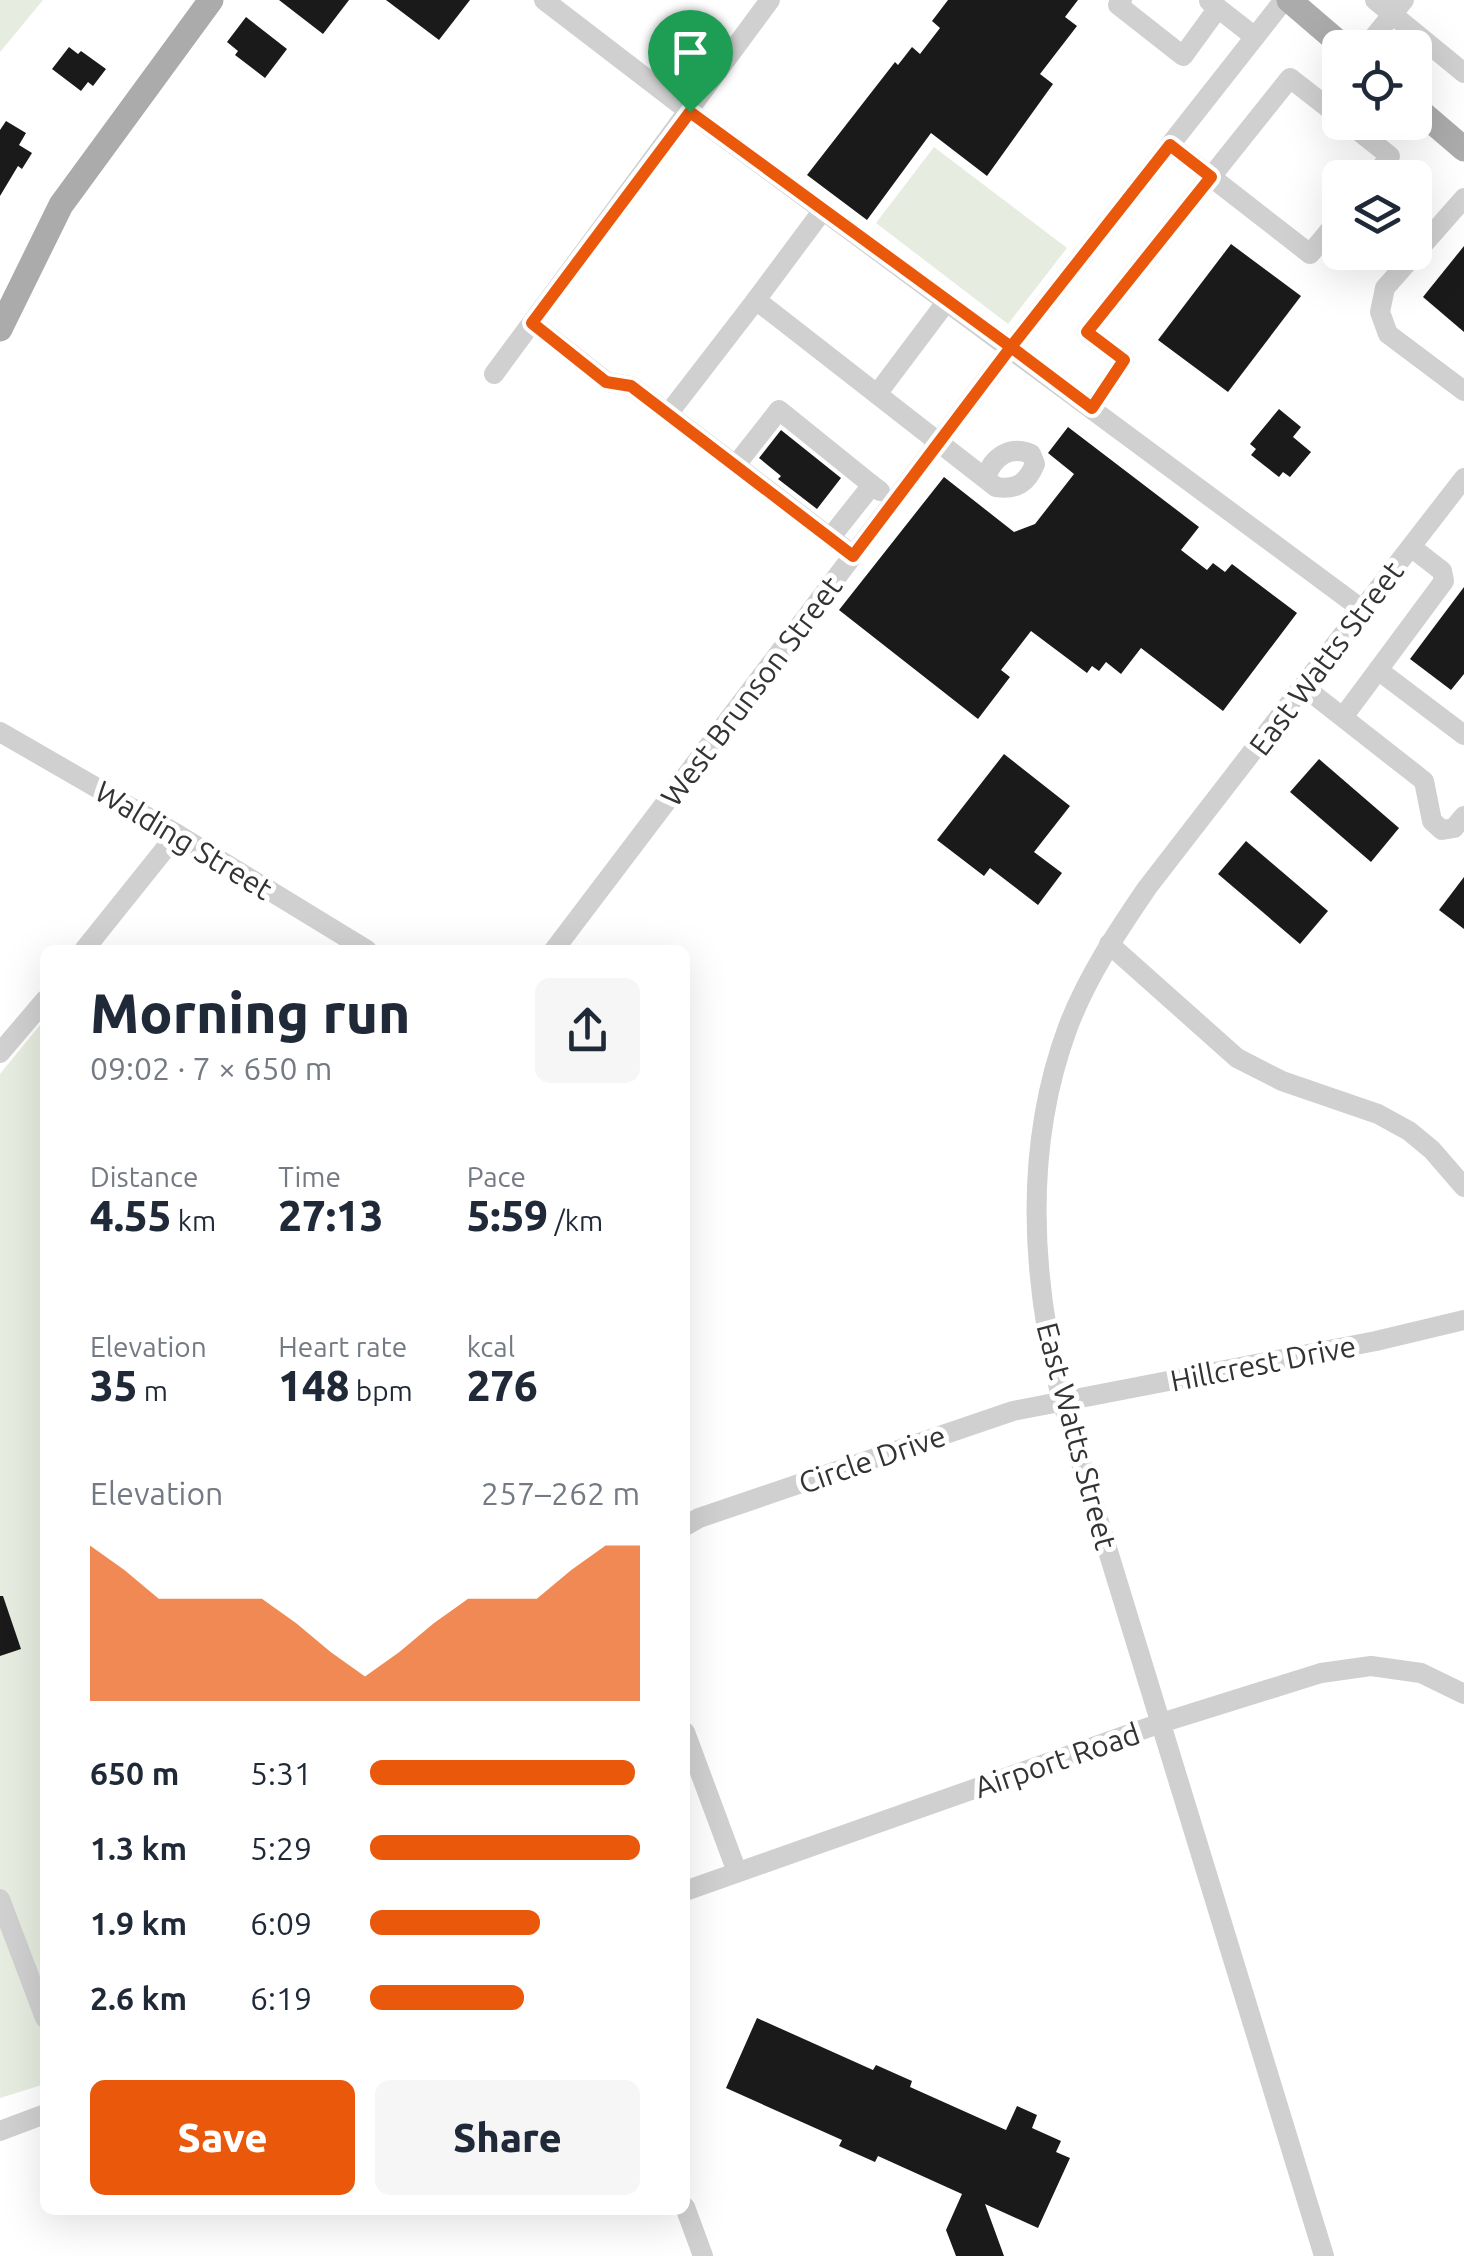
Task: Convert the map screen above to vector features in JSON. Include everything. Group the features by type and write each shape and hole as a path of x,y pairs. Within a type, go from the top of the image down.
{"main road":[{"path":"0,329 61,205 212,0"},
{"path":"1287,0 1323,30"},
{"path":"1432,121 1464,148"}],"street":[{"path":"544,0 1363,610"},
{"path":"494,374 770,0"},
{"name":"West Brunson Street","path":"558,945 1011,347 1287,0"},
{"path":"1375,0 1398,7 1464,73"},
{"path":"1120,3 1182,56 1213,4 1255,37"},
{"path":"1379,30 1398,7"},
{"path":"1092,408 1124,360 1087,332 1290,78 1322,103"},
{"path":"1370,140 1390,156 1387,160"},
{"path":"1170,145 1310,254 1322,240"},
{"path":"1464,198 1384,288 1380,312 1388,334 1464,392"},
{"path":"668,414 824,210"},
{"path":"756,300 986,478"},
{"path":"877,394 947,301"},
{"path":"532,323 606,382 631,386 853,556"},
{"path":"735,466 778,410 894,501"},
{"name":"East Watts Street","path":"1324,2256 1048,1347 1037,1272 1035,1222 1040,1156 1053,1073 1069,1025 1110,944 1147,888 1464,478"},
{"path":"830,538 872,485"},
{"path":"1342,717 1444,581 1442,571 1411,547"},
{"path":"1378,670 1464,735"},
{"path":"1304,687 1424,781 1432,821 1442,830 1454,828 1464,816"},
{"name":"Walding Street","path":"0,732 358,945"},
{"path":"88,945 177,834"},
{"path":"1110,944 1237,1058 1282,1082 1378,1114 1408,1130 1432,1150 1464,1188"},
{"path":"0,1053 40,1006"},
{"name":"Hillcrest Drive","path":"1062,1401 1464,1320"},
{"name":"Circle Drive","path":"690,1523 1012,1411 1062,1401"},
{"name":"Airport Road","path":"690,1889 1161,1723 1322,1673 1372,1666 1421,1674 1464,1694"},
{"path":"690,1745 737,1872"},
{"path":"0,1899 40,2005"},
{"path":"0,2131 40,2116"},
{"path":"688,2215 702,2256"}],"shaded area":[{"path":"0,0 43,0 0,52"},
{"path":"934,147 1067,248 1008,324 876,223"},
{"path":"40,1025 40,2086 0,2098 0,1074"}],"building":[{"path":"279,0 349,0 323,34"},
{"path":"386,0 470,0 439,40"},
{"path":"948,0 1078,0 1065,17 1077,26 1040,74 1053,84 987,176 931,133 867,220 807,175 895,62 898,65 912,47 920,54 940,28 932,21"},
{"path":"246,17 287,49 265,78 235,55 238,51 227,42"},
{"path":"69,47 106,69 93,86 88,82 81,91 52,69"},
{"path":"6,121 26,133 19,145 32,153 22,169 18,166 0,196 0,130"},
{"path":"1231,244 1301,296 1228,392 1158,340"},
{"path":"1464,246 1464,332 1423,297"},
{"path":"1279,409 1301,427 1293,437 1311,452 1290,477 1283,472 1279,477 1251,455 1256,449 1250,444"},
{"path":"1068,427 1199,527 1181,550 1207,570 1213,563 1225,572 1232,564 1297,613 1223,711 1141,648 1121,674 1106,662 1099,671 1092,666 1087,673 1031,631 1001,670 1010,677 978,719 839,610 944,477 1014,532 1035,524 1074,474 1048,453"},
{"path":"781,430 841,478 817,509 778,479 781,476 759,458"},
{"path":"1464,587 1464,674 1451,690 1410,659"},
{"path":"1004,754 1070,806 1034,852 1062,873 1038,905 990,868 984,876 937,840"},
{"path":"1319,759 1399,828 1371,862 1290,792"},
{"path":"1246,841 1328,911 1300,944 1218,874"},
{"path":"1464,877 1464,929 1439,910"},
{"path":"0,1596 21,1649 0,1656"},
{"path":"757,2018 873,2070 876,2065 912,2081 910,2087 1006,2130 1017,2106 1037,2115 1032,2128 1061,2141 1056,2152 1070,2158 1038,2228 985,2204 1004,2256 956,2256 946,2230 962,2194 878,2156 875,2162 839,2146 842,2140 726,2088"}],"route":[{"path":"690,112 532,323 606,382 631,386 853,556 1011,347 1092,408 1124,360 1087,332 1211,177 1170,145 1011,347 690,112"}]}
